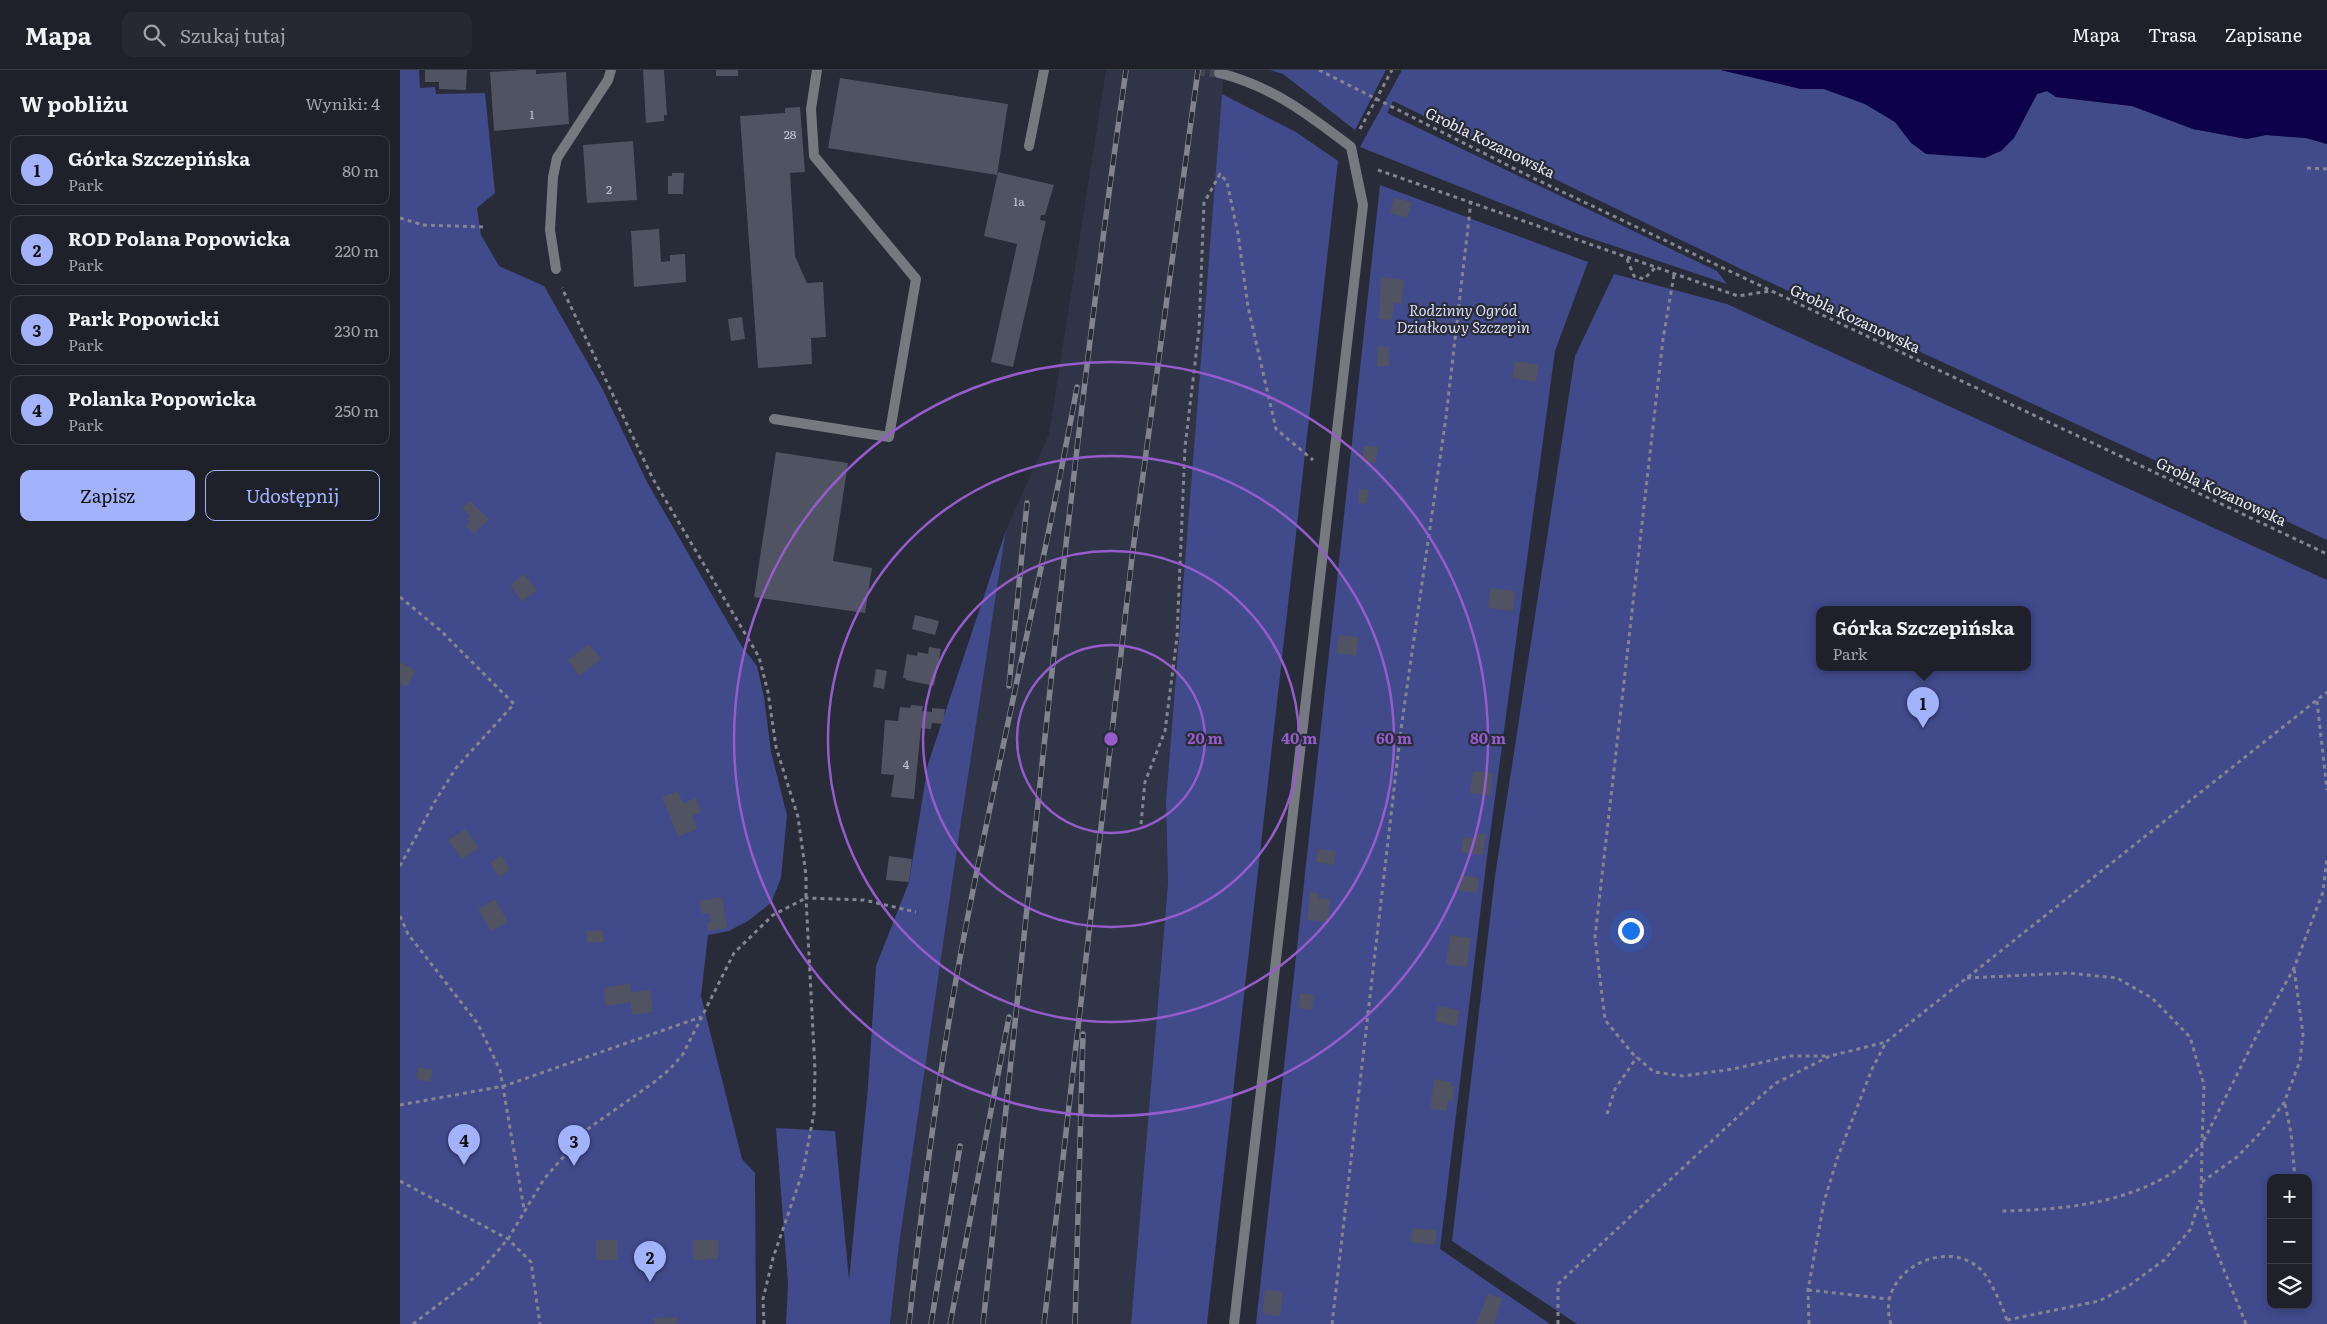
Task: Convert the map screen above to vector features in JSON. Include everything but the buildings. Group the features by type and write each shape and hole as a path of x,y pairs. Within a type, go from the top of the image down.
{"street":[{"path":"556,269 550,230 553,177 557,158 579,126 611,70"},
{"path":"774,419 889,437 916,279 814,156 811,110 817,70"},
{"path":"1029,146 1044,70"},
{"path":"1219,73 1244,79 1296,105 1351,147 1362,205 1234,1324"}],"path":[{"name":"Grobla Kozanowska","path":"1319,70 1531,177 2327,554"},
{"path":"1351,147 1392,70"},
{"path":"1354,162 1471,201 1627,259 1738,296 1770,291"},
{"path":"2307,168 2327,169"},
{"path":"1140,824 1146,782 1165,731 1168,712 1177,637 1185,447 1199,330 1204,203 1220,174 1227,182 1238,234 1248,307 1276,429 1308,458 1332,469"},
{"path":"1332,1324 1401,729 1446,417 1471,201"},
{"path":"400,218 423,225 484,227"},
{"path":"1627,259 1634,276 1644,279 1655,268"},
{"path":"556,269 572,314 606,378 653,479 758,657 768,692 776,748 798,817 806,875 814,1053 814,1113 803,1171 773,1258 763,1299 764,1324"},
{"path":"1674,275 1661,358 1595,937 1605,1020 1637,1057 1654,1072 1683,1076 1733,1069 1790,1056 1830,1056"},
{"path":"400,597 441,631 514,704 456,768 401,860 400,866"},
{"path":"1558,1324 1558,1284 1776,1084 1830,1056 1886,1042 2327,692"},
{"path":"2317,701 2327,790"},
{"path":"2000,1211 2056,1210 2132,1193 2178,1168 2202,1144 2258,1033 2294,968 2323,892 2327,857"},
{"path":"413,1324 476,1276 508,1239 524,1210 557,1163 589,1128 653,1084 670,1069 683,1054 734,954 773,915 806,898 864,900 916,912"},
{"path":"400,916 408,934 478,1024 500,1070 524,1210"},
{"path":"2202,1182 2237,1157 2261,1132 2284,1103 2300,1062 2303,1034 2294,968"},
{"path":"1890,1324 1887,1313 1889,1300 1898,1278 1914,1265 1951,1256 1980,1268 2007,1322 2099,1301 2130,1285 2164,1260 2190,1230 2201,1200 2204,1084 2190,1037 2152,998 2117,978 2068,973 1967,978"},
{"path":"400,1105 504,1086 701,1016"},
{"path":"1809,1324 1808,1290 1824,1202 1836,1159 1872,1069 1886,1042"},
{"path":"1607,1114 1615,1089 1637,1057"},
{"path":"2284,1103 2291,1133 2295,1174"},
{"path":"400,1181 508,1239 531,1262 540,1324"},
{"path":"2201,1200 2211,1238 2246,1324"},
{"path":"1808,1290 1889,1300"}],"shaded area":[{"path":"1106,70 1224,70 1166,801 1168,883 1131,1324 890,1324 899,1245 1006,530 1049,434"},
{"path":"1721,70 2327,70 2327,144 2306,138 2266,135 2247,139 2193,129 2132,106 2056,97 2047,91 2037,94 2014,138 2001,151 1985,158 1926,154 1911,143 1895,122 1865,104 1824,89 1801,89"}],"green space":[{"path":"400,70 419,70 420,88 435,87 436,94 485,93 495,193 477,208 481,235 499,266 544,286 602,388 647,482 741,645 757,666 764,697 771,752 787,815 781,878 771,903 748,921 729,931 708,935 701,996 742,1159 755,1173 756,1324 400,1324"},
{"path":"1270,70 1386,70 1355,130 1283,74"},
{"path":"1402,70 1721,70 1801,89 1824,89 1865,104 1895,122 1911,142 2014,138 2037,94 2047,91 2056,97 2132,106 2193,129 2247,139 2266,135 2306,138 2327,144 2327,540 1741,269 1393,101 1387,113 1717,271 1727,284 1581,235 1360,147"},
{"path":"1222,94 1296,132 1338,161 1207,1324 1131,1324 1168,883 1166,801"},
{"name":"Rodzinny Ogród Działkowy Szczepin","path":"1380,185 1588,262 1555,351 1486,865 1440,1249 1550,1324 1256,1324"},
{"path":"1614,274 1727,304 2327,580 2327,1324 1577,1324 1452,1241 1495,876 1575,356"},
{"path":"1006,530 899,1245 890,1324 786,1324 788,1283 776,1128 835,1131 849,1280 868,1087 876,966 909,882 928,764"}],"tunnel":[{"path":"1195,70 1219,73"}],"railway":[{"path":"983,1324 1049,697 1085,383 1126,70"},
{"path":"1044,1324 1133,549 1198,70"},
{"path":"909,1324 933,1127 956,980 1051,523 1077,387"},
{"path":"1009,686 1027,503"},
{"path":"950,1324 1009,1017"},
{"path":"1075,1324 1083,1034"},
{"path":"931,1324 960,1146"}],"place":[{"name":"Górka Szczepińska","path":"1923,728"},
{"name":"Polanka Popowicka","path":"464,1165"},
{"name":"Park Popowicki","path":"574,1166"},
{"name":"ROD Polana Popowicka","path":"650,1282"}]}
